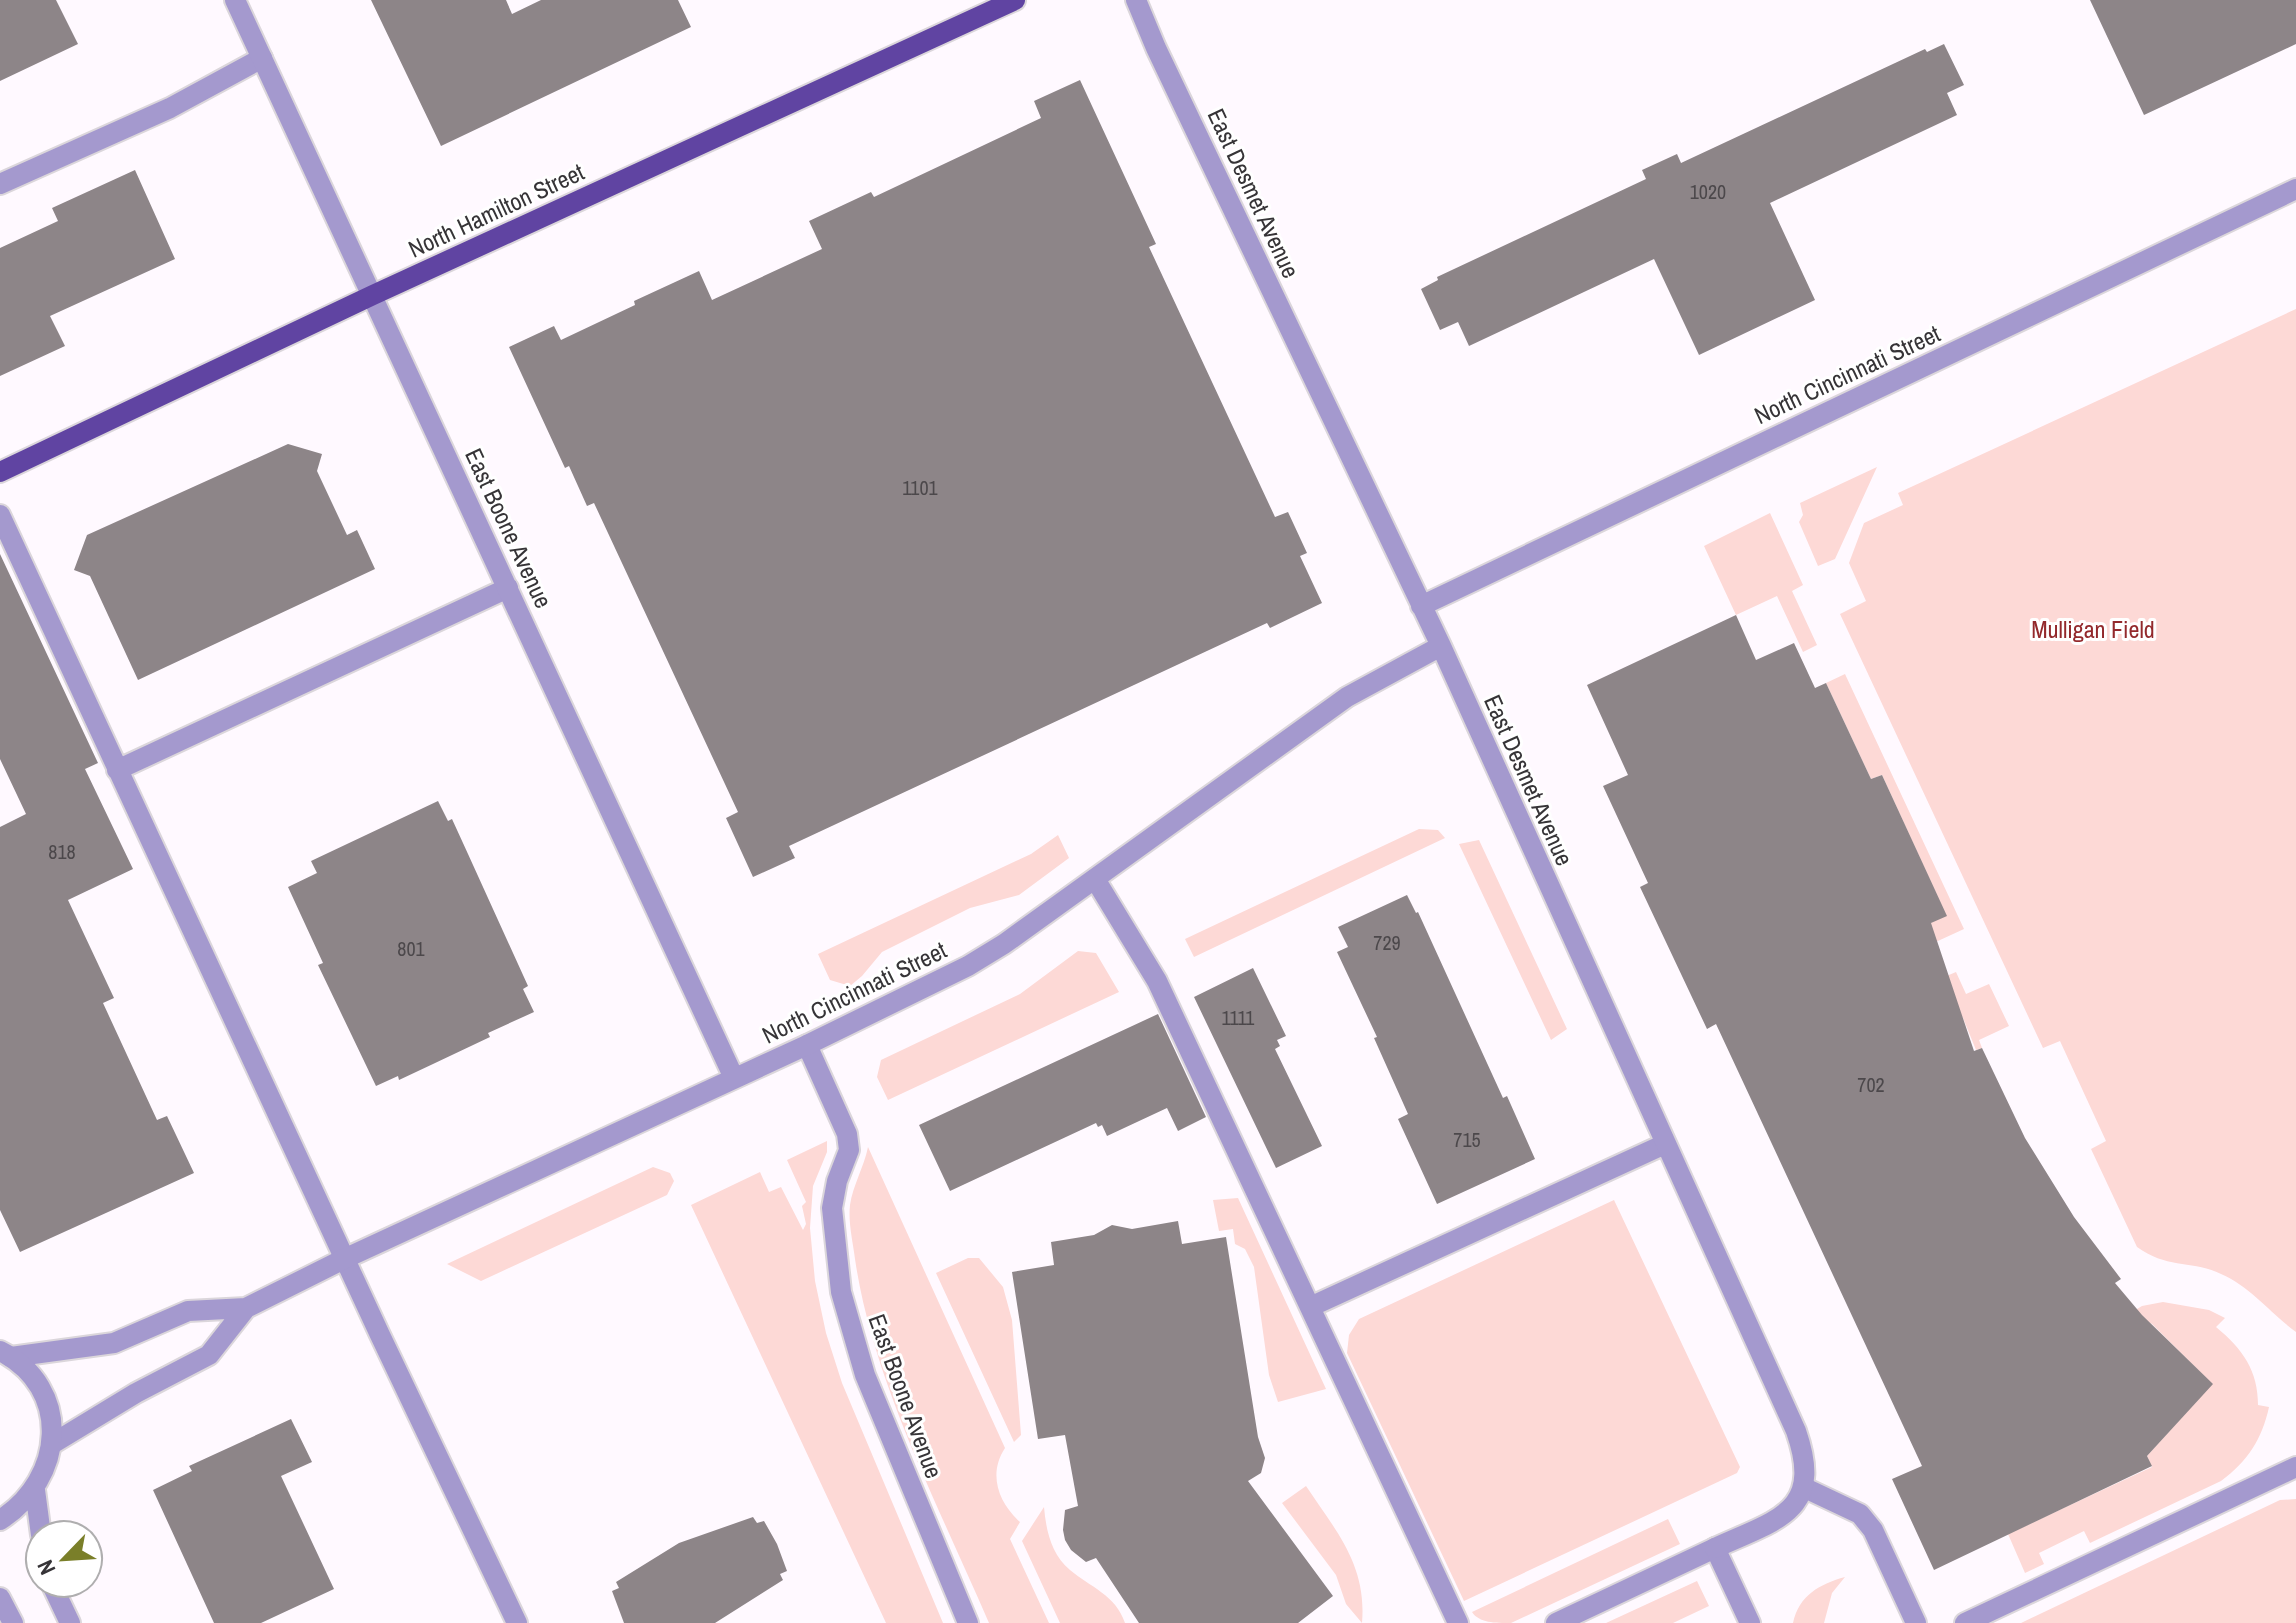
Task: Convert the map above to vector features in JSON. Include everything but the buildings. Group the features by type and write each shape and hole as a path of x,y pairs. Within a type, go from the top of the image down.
{"main road":[{"name":"North Hamilton Street","path":"0,472 373,295 1015,0"}],"street":[{"name":"East Boone Avenue","path":"235,0 734,1078"},
{"name":"East Desmet Avenue","path":"1136,0 1156,48 1441,646 1796,1431 1805,1458 1805,1488"},
{"path":"0,184 170,108 262,58"},
{"name":"North Cincinnati Street","path":"1421,606 2296,189"},
{"path":"0,515 517,1623"},
{"path":"117,770 508,588"},
{"name":"North Cincinnati Street","path":"6,1354 114,1343 188,1311 246,1308 346,1258 807,1045 968,966 1004,944 1347,697 1441,646"},
{"path":"1095,879 1157,981 1458,1623"},
{"name":"East Boone Avenue","path":"807,1045 847,1134 849,1150 837,1181 832,1208 841,1292 865,1375 968,1623"},
{"path":"1310,1307 1665,1144"},
{"name":"North Cincinnati Street","path":"52,1444 136,1393 209,1355 246,1308"},
{"path":"0,1520 18,1509 35,1490 47,1468 52,1444 50,1419 43,1395 29,1374 6,1354"},
{"path":"1965,1623 2296,1467"},
{"path":"1556,1623 1778,1518 1793,1507 1805,1488 1860,1514 1873,1530 1916,1623"},
{"path":"35,1490 39,1519"},
{"path":"1715,1548 1750,1623"},
{"path":"0,1598 13,1623"},
{"path":"59,1599 70,1623"}],"green space":[{"name":"Mulligan Field","path":"2296,309 2296,1332 2232,1279 2200,1267 2159,1259 2137,1247 2091,1149 2106,1141 2060,1041 2043,1048 1840,614 1866,601 1849,563 1864,523 1903,505 1898,493"},
{"path":"1877,467 1835,559 1818,566 1799,522 1803,515 1800,503"},
{"path":"1770,513 1803,585 1792,591 1817,645 1803,652 1777,596 1736,615 1704,546"},
{"path":"1845,674 1964,929 1903,957 1895,941 1946,915 1882,775 1871,779 1826,683"},
{"path":"1419,829 1438,830 1445,838 1194,957 1185,939"},
{"path":"1058,835 1069,858 1019,895 970,908 882,952 850,986 830,980 818,954 1031,854"},
{"path":"1479,840 1567,1029 1551,1040 1459,844"},
{"path":"1078,951 1096,953 1119,992 888,1100 877,1077 881,1060 1020,994"},
{"path":"1956,972 1966,994 1989,984 2009,1026 1979,1040 1982,1048 1976,1050 1963,1018 1937,980"},
{"path":"827,1141 827,1152 813,1186 810,1228 815,1281 826,1333 842,1383 943,1623 886,1623 691,1205 760,1172 769,1192 781,1187 803,1230 806,1224 802,1206 806,1202 787,1160"},
{"path":"868,1147 1005,1448 996,1478 1001,1497 1020,1522 1010,1539 1049,1623 989,1623 892,1398 864,1305 850,1226 851,1198"},
{"path":"653,1167 670,1173 674,1181 667,1195 481,1281 447,1264"},
{"path":"1238,1198 1326,1389 1278,1402 1269,1375 1254,1267 1245,1249 1235,1244 1233,1229 1219,1231 1213,1200"},
{"path":"1614,1200 1740,1467 1737,1473 1464,1601 1347,1353 1349,1335 1359,1319"},
{"path":"968,1258 979,1258 1003,1287 1012,1320 1021,1435 1014,1442 936,1273"},
{"path":"2163,1302 2209,1310 2225,1318 2216,1327 2241,1352 2252,1371 2258,1405 2269,1407 2258,1439 2239,1466 2221,1481 2090,1543 2084,1531 2039,1553 2044,1564 2025,1573 2008,1534 2152,1467 2147,1456 2212,1384 2152,1324 2132,1312 2142,1306"},
{"path":"1306,1486 1338,1534 1354,1566 1360,1583 1362,1623 1346,1604 1336,1575 1282,1503"},
{"path":"2296,1499 2296,1623 2021,1623 2280,1500"},
{"path":"1044,1507 1048,1533 1058,1557 1070,1570 1109,1598 1125,1623 1060,1623 1022,1541"},
{"path":"1668,1519 1680,1544 1511,1623 1483,1620 1472,1612"},
{"path":"1845,1577 1832,1593 1824,1623 1793,1623 1805,1598 1827,1583"},
{"path":"1697,1581 1709,1606 1673,1623 1606,1623"}]}
